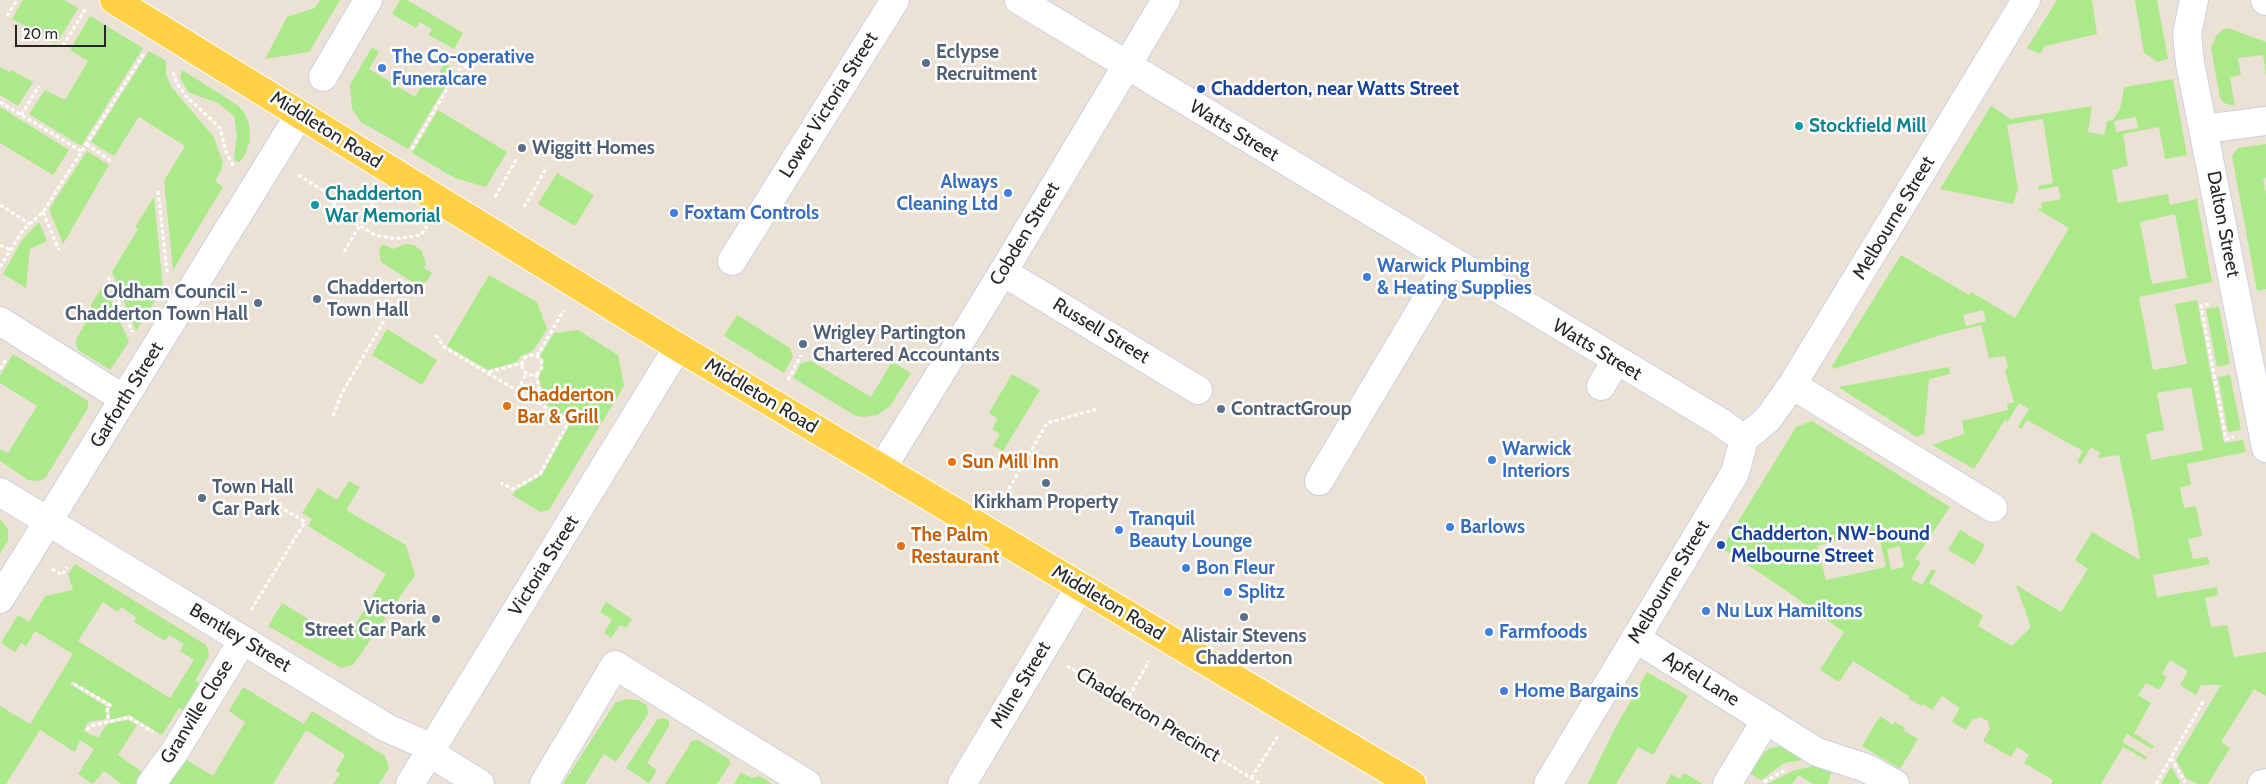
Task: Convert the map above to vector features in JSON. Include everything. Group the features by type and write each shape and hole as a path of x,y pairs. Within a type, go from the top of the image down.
{"main road":[{"name":"Middleton Road","path":"114,0 678,347 1412,784"}],"street":[{"path":"323,77 368,0"},
{"name":"Lower Victoria Street","path":"732,261 895,0"},
{"name":"Watts Street","path":"1019,0 1450,262 1720,422 1744,439"},
{"name":"Cobden Street","path":"882,468 1003,272 1166,0"},
{"name":"Melbourne Street","path":"1548,784 1736,473 1744,439 1768,419 1792,385 2026,0"},
{"name":"Dalton Street","path":"2194,0 2187,34 2190,64 2266,448"},
{"name":"Garforth Street","path":"0,598 300,114"},
{"path":"2204,129 2266,121"},
{"path":"1319,481 1450,262"},
{"name":"Russell Street","path":"1003,272 1198,390"},
{"path":"0,321 124,399"},
{"name":"Victoria Street","path":"410,784 678,347"},
{"path":"1600,386 1616,361"},
{"path":"1792,385 1993,508"},
{"name":"Bentley Street","path":"0,492 48,521 245,629 387,728 419,742 480,784"},
{"name":"Milne Street","path":"962,784 1080,587"},
{"name":"Granville Close","path":"152,784 177,747 245,629"},
{"name":"Apfel Lane","path":"1635,638 1817,752 1866,768 1895,784"},
{"path":"544,784 616,665 807,784"},
{"path":"1726,784 1766,720"},
{"path":"2262,784 2266,783"}],"path":[{"path":"7,16 17,0"},
{"path":"63,46 86,6"},
{"path":"0,267 23,230 43,212 160,28"},
{"path":"408,156 458,70 513,46"},
{"path":"173,69 176,82 185,95 220,128 232,166 240,172"},
{"path":"21,115 39,86"},
{"path":"0,102 81,151"},
{"path":"86,144 111,161"},
{"path":"495,197 517,158"},
{"path":"524,207 547,167"},
{"path":"297,173 299,177 332,196 336,212 375,235 396,239 422,233"},
{"path":"158,191 168,279"},
{"path":"344,252 378,193"},
{"path":"0,205 30,224"},
{"path":"43,212 59,250"},
{"path":"0,244 10,250"},
{"path":"108,277 136,341"},
{"path":"2215,303 2201,306 2226,438 2240,436"},
{"path":"537,356 565,308"},
{"path":"333,416 341,394 385,319"},
{"path":"436,335 444,347 542,405 568,423 567,428 540,474 513,489 501,483"},
{"path":"788,383 790,375 801,355"},
{"path":"488,372 522,363 528,356 537,356"},
{"path":"527,373 536,374 540,371 542,364 537,356"},
{"path":"522,363 527,373"},
{"path":"517,390 527,373"},
{"path":"536,374 542,405"},
{"path":"999,506 1047,423 1097,409"},
{"path":"245,629 305,522 270,501"},
{"path":"50,568 62,575 69,564"},
{"path":"1126,702 1150,660"},
{"name":"Chadderton Precinct","path":"1060,662 1261,784"},
{"path":"74,684 110,705 107,710 109,721"},
{"path":"2156,784 2204,700"},
{"path":"87,730 90,726 129,717 177,747"},
{"path":"1251,778 1278,735"},
{"path":"2171,758 2184,782"},
{"path":"1762,784 1779,772 1793,766"}],"green space":[{"path":"23,0 64,0 78,8 57,43 12,19"},
{"path":"320,0 340,0 309,52 265,59 287,17 315,8"},
{"path":"400,0 407,0 463,33 454,49 429,35 432,29 420,22 416,28 392,14"},
{"path":"2057,0 2092,0 2097,34 2045,46 2040,54 2027,48"},
{"path":"2135,0 2157,0 2168,59 2158,62 2144,53"},
{"path":"90,16 143,48 81,146 29,114 45,90 65,100 88,61 70,50"},
{"path":"2228,28 2266,42 2266,76 2263,55 2238,58 2241,75 2230,77 2235,106 2224,103 2220,98 2211,48 2216,36 2223,29"},
{"path":"372,47 379,52 369,69 415,97 425,80 433,84 445,63 455,70 408,149 361,122 352,109 350,85"},
{"path":"149,51 166,61 166,74 172,88 213,136 223,162 221,171 215,181 223,187 173,270 164,181 185,146 139,117 114,156 91,142"},
{"path":"0,67 9,72 11,70 33,82 18,106 0,95"},
{"path":"182,70 239,106 245,114 249,124 250,141 244,157 239,162 235,161 234,158 237,136 234,116 218,103 188,92 180,77"},
{"path":"2173,79 2187,155 2165,159 2159,127 2123,134 2128,166 2112,170 2118,203 2168,194 2170,205 2197,199 2212,282 2139,297 2153,370 2187,364 2175,304 2197,300 2224,443 2243,440 2246,452 2187,464 2191,485 2180,487 2184,508 2196,506 2202,536 2188,539 2193,559 2208,557 2210,564 2153,575 2157,597 2217,587 2218,595 2205,598 2211,627 2227,625 2234,657 2266,652 2266,696 2254,689 2221,742 2230,748 2208,784 2198,784 2186,778 2176,760 2221,685 2201,685 2196,695 2180,685 2188,671 2170,660 2162,674 2167,677 2159,690 2146,683 2138,695 2151,703 2134,733 2154,746 2152,749 2127,734 2122,742 2147,757 2146,760 2123,747 2101,784 2051,784 2053,780 2024,763 2029,755 2017,747 2011,757 1983,741 1990,729 1988,721 1980,717 1972,720 1966,730 1952,722 1960,708 1942,696 1932,710 1908,698 1909,696 1853,661 1839,682 1820,670 1844,632 1722,548 1796,427 1812,421 1950,507 1915,559 1921,562 1911,579 1922,585 1932,569 1936,571 1929,583 1983,615 1978,626 2012,646 2031,627 2016,585 2061,612 2088,569 2075,560 2092,532 2140,560 2119,455 2098,458 2100,453 2091,447 2080,465 2077,462 2083,451 2027,420 2022,429 2018,427 2029,409 2019,403 2008,421 2005,420 1974,469 1932,445 1964,434 1962,421 2008,410 2007,404 2014,402 2005,370 2008,367 2005,356 1989,358 1981,325 1944,334 1833,369 1832,366 1901,255 1969,295 1971,292 2015,318 2069,228 2037,209 2042,208 2041,203 2061,199 2058,186 2039,190 2038,186 2053,183 2043,119 2007,125 2018,189 2013,204 1940,189 1991,106 2011,119 2092,106 2088,132 2104,135 2107,121 2113,120 2120,109 2124,87","holes":["2136,117 2138,128 2116,132 2114,121","2175,214 2187,278 2152,284 2140,222","1983,310 1986,321 1966,326 1963,315","2191,387 2203,450 2151,460 2146,434 2164,430 2157,393","1878,532 1886,567 1826,580 1817,546","1900,546 1904,567 1891,570 1887,549"]},
{"path":"0,107 69,150 53,175 0,143"},
{"path":"438,110 507,152 486,187 455,178 412,153"},
{"path":"2266,144 2266,178 2263,179 2266,194 2266,289 2257,291 2232,156 2238,148"},
{"path":"87,151 109,165 63,244 49,209"},
{"path":"557,173 594,195 575,226 538,204"},
{"path":"154,197 163,288 136,331 112,272 138,229 135,227"},
{"path":"39,222 47,241 30,249 26,288 3,274 22,240"},
{"path":"383,244 393,249 405,244 414,245 422,251 426,264 424,268 432,273 427,281 417,285 381,262 379,250"},
{"path":"489,275 537,302 547,329 533,351 521,356 517,362 488,370 447,346"},
{"path":"104,284 129,342 110,370 78,350 76,344 77,337 85,324 81,321"},
{"path":"2219,307 2230,364 2217,367 2206,309"},
{"path":"737,315 790,348 793,357 784,373 724,336"},
{"path":"387,329 437,360 422,385 372,355"},
{"path":"578,330 618,355 624,386 549,510 541,512 512,495 515,491 542,475 570,424 568,418 546,404 539,378 544,360 540,356 554,333"},
{"path":"13,354 88,401 88,408 46,477 40,481 28,480 0,461 0,449 8,453 37,406 0,383 0,376"},
{"path":"811,361 871,397 892,362 911,373 890,406 877,415 863,417 856,416 793,378 801,363"},
{"path":"1949,367 1950,374 1929,379 1924,434 1917,437 1838,387"},
{"path":"1012,374 1040,390 1003,451 993,446 1000,434 992,429 998,419 989,413"},
{"path":"2230,375 2241,430 2228,432 2218,377"},
{"path":"349,481 360,487 346,510 406,545 415,575 353,665 341,668 268,626 282,603 345,641 386,574 308,526 312,519 302,513 318,488 337,500"},
{"path":"0,519 8,529 8,540 0,554"},
{"path":"1960,530 1985,545 1974,565 1948,550"},
{"path":"75,564 206,645 209,653 195,681 202,685 186,711 179,708 162,735 129,715 110,720 109,710 112,705 72,681 70,684 107,707 106,719 88,722 84,731 98,738 107,724 128,720 137,725 118,755 145,774 137,784 122,784 104,771 93,784 78,774 94,749 80,740 75,752 40,730 6,784 0,784 0,706 30,724 73,654 35,631 26,646 21,643 15,652 1,643 18,615 29,622 45,596 73,590 68,574","holes":["103,602 118,612 121,607 136,617 134,622 165,641 169,635 184,644 180,651 194,660 170,698 78,641"]},
{"path":"606,602 632,619 626,628 620,625 611,638 604,633 612,620 600,612"},
{"path":"1647,672 1688,696 1653,755 1638,747 1616,784 1588,784 1613,732"},
{"path":"243,687 304,724 312,711 385,756 389,768 379,784 333,784 340,774 336,771 345,755 306,730 273,784 165,784 183,758 213,776 245,722 229,711"},
{"path":"626,699 639,700 647,706 648,714 616,762 604,754 585,784 563,784 615,703"},
{"path":"1880,716 1893,725 1895,722 1905,728 1904,731 1918,739 1900,769 1862,746"},
{"path":"663,718 669,721 669,726 647,763 657,770 649,783 626,768 657,720"},
{"path":"698,740 729,759 730,764 717,784 665,784 692,741"},
{"path":"1781,746 1809,759 1784,763 1761,780 1749,773 1762,755 1770,748"},
{"path":"1819,765 1832,769 1828,784 1813,784 1798,775 1792,784 1767,784 1795,770"},
{"path":"2171,767 2180,782 2179,784 2161,784"},
{"path":"741,772 752,778 760,776 772,784 734,784"},
{"path":"1684,773 1703,784 1666,784 1671,774 1680,779"}],"place":[{"name":"Eclypse Recruitment","path":"926,63"},
{"name":"The Co-operative Funeralcare","path":"382,68"},
{"name":"Chadderton, near Watts Street","path":"1201,89"},
{"name":"Stockfield Mill","path":"1799,126"},
{"name":"Wiggitt Homes","path":"522,148"},
{"name":"Always Cleaning Ltd","path":"1008,193"},
{"name":"Chadderton War Memorial","path":"315,205"},
{"name":"Foxtam Controls","path":"674,213"},
{"name":"Warwick Plumbing & Heating Supplies","path":"1367,277"},
{"name":"Chadderton Town Hall","path":"317,299"},
{"name":"Oldham Council - Chadderton Town Hall","path":"258,303"},
{"name":"Wrigley Partington Chartered Accountants","path":"803,344"},
{"name":"Chadderton Bar & Grill","path":"507,406"},
{"name":"ContractGroup","path":"1221,409"},
{"name":"Warwick Interiors","path":"1492,460"},
{"name":"Sun Mill Inn","path":"952,462"},
{"name":"Kirkham Property","path":"1046,483"},
{"name":"Town Hall Car Park","path":"202,498"},
{"name":"Barlows","path":"1450,527"},
{"name":"Tranquil Beauty Lounge","path":"1119,530"},
{"name":"Chadderton, NW-bound Melbourne Street","path":"1721,545"},
{"name":"The Palm Restaurant","path":"901,546"},
{"name":"Bon Fleur","path":"1186,568"},
{"name":"Splitz","path":"1228,592"},
{"name":"Nu Lux Hamiltons","path":"1706,611"},
{"name":"Alistair Stevens Chadderton","path":"1244,617"},
{"name":"Victoria Street Car Park","path":"436,619"},
{"name":"Farmfoods","path":"1489,632"},
{"name":"Home Bargains","path":"1504,691"}]}
